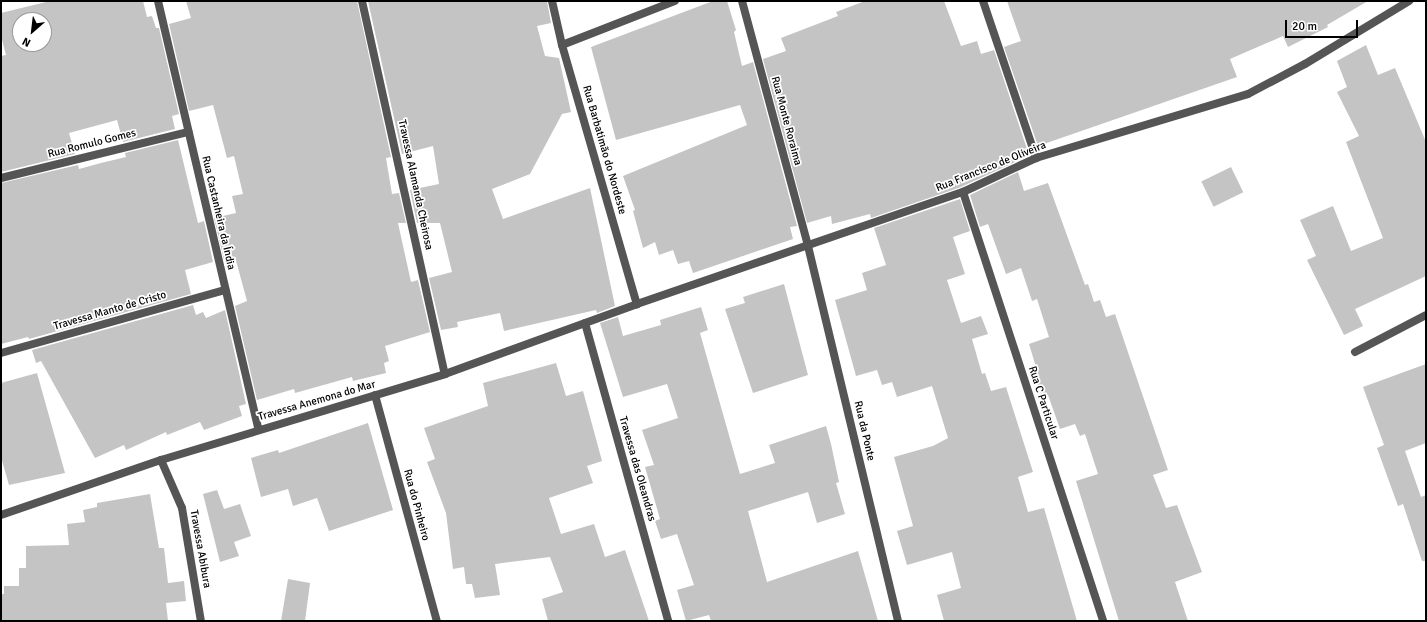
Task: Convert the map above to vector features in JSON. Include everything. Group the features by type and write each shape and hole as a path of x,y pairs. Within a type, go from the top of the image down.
{"street":[{"name":"Rua Castanheira da Índia","path":"158,1 258,429"},
{"name":"Travessa Alamanda Cheirosa","path":"362,1 445,374"},
{"name":"Rua Barbatimão do Nordeste","path":"552,1 562,46 637,304"},
{"path":"562,46 675,1"},
{"name":"Rua Monte Roraima","path":"742,1 808,246"},
{"path":"983,1 1036,158"},
{"name":"Rua Francisco de Oliveira","path":"637,304 963,192 1036,158 1248,94 1305,64 1409,1"},
{"name":"Rua Romulo Gomes","path":"1,178 188,132"},
{"name":"Rua C Particular","path":"963,192 1103,621"},
{"name":"Rua da Ponte","path":"808,246 898,621"},
{"name":"Travessa Manto de Cristo","path":"1,353 225,290"},
{"name":"Travessa Anemona do Mar","path":"1,515 161,460 258,429 445,374 637,304"},
{"path":"1355,352 1426,315"},
{"name":"Travessa das Oleandras","path":"585,323 668,621"},
{"name":"Rua do Pinheiro","path":"375,395 437,621"},
{"name":"Travessa Abibura","path":"161,460 182,508 201,621"}],"building":[{"path":"50,1 143,1 147,17 152,16 156,28 159,28 179,114 172,116 175,129 123,142 117,120 69,133 75,154 1,172 1,56 6,55 1,36 1,13"},
{"path":"186,1 357,1 391,157 386,158 392,194 399,193 406,223 398,223 411,282 418,280 430,332 385,346 389,361 384,363 386,373 353,381 352,377 295,393 294,389 257,400 235,306 247,301 235,257 224,260 214,218 236,213 232,196 243,194 234,156 227,158 213,105 189,111 169,24 191,18"},
{"path":"368,1 547,1 551,23 537,26 545,56 559,58 571,112 562,114 530,174 492,189 503,219 590,188 615,306 597,313 596,310 504,331 500,313 457,322 458,327 441,330 429,278 452,272 440,223 417,223 410,190 439,184 433,146 402,154"},
{"path":"713,1 727,1 736,30 734,32 742,66 753,62 797,226 790,227 793,239 693,273 689,261 678,264 673,250 659,255 655,242 643,248 633,211 635,210 623,176 747,125 740,105 616,140 591,47"},
{"path":"865,1 944,1 961,46 977,41 981,54 994,50 1027,149 1013,154 1015,162 961,187 871,218 870,214 832,224 831,216 807,223 763,59 786,51 781,38 838,16 836,12"},
{"path":"1007,1 1368,1 1327,25 1328,27 1288,47 1283,36 1230,59 1237,77 1038,146 1004,47 1021,41"},
{"path":"1366,45 1378,75 1395,68 1426,142 1426,276 1355,309 1363,326 1344,335 1307,260 1316,256 1300,220 1333,206 1351,251 1383,238 1346,142 1359,136 1337,92 1347,87 1337,61"},
{"path":"178,140 198,223 204,221 213,262 185,270 191,294 29,339 28,337 1,344 1,183 78,165 79,169 126,157 125,153"},
{"path":"1231,167 1243,192 1214,207 1201,181"},
{"path":"1018,172 1024,191 1048,183 1085,285 1088,284 1094,302 1100,300 1106,317 1115,314 1168,470 1153,475 1166,508 1177,505 1202,572 1175,582 1188,621 1119,621 1076,481 1098,474 1085,434 1080,436 1075,424 1060,429 1048,395 1042,397 1035,378 1039,377 1029,344 1049,337 1037,299 1032,301 1021,268 1006,274 988,224 980,227 970,195"},
{"path":"960,199 970,231 953,237 965,274 947,280 961,323 981,316 988,334 972,339 982,374 985,373 991,391 1006,387 1033,472 1018,477 1028,512 1044,508 1077,621 944,621 937,595 961,588 952,552 907,565 897,531 913,526 894,457 933,446 948,438 932,386 897,397 892,382 882,385 877,370 856,376 835,300 867,290 862,273 886,265 874,228"},
{"path":"784,284 808,375 753,393 725,309 745,303 743,297"},
{"path":"193,305 196,315 203,312 206,318 225,310 246,404 239,406 242,416 204,430 200,422 167,435 166,432 126,450 124,445 95,458 41,361 36,363 32,350"},
{"path":"701,307 708,330 700,333 740,474 775,463 769,445 826,426 831,444 839,482 836,483 845,514 817,523 808,492 748,511 767,582 858,551 878,621 711,621 709,615 686,621 677,590 694,585 677,534 661,539 655,521 660,519 645,467 654,465 642,430 678,418 667,384 623,397 600,323 618,317 623,336 661,325 660,320"},
{"path":"556,363 566,396 583,391 602,461 587,466 593,483 549,498 561,534 594,524 605,557 625,550 649,621 548,621 542,599 563,592 550,557 495,564 500,595 475,598 472,584 466,584 464,567 453,569 446,513 427,462 435,459 424,428 488,406 483,383"},
{"path":"1426,364 1426,443 1405,451 1421,497 1426,495 1426,561 1422,561 1403,504 1398,506 1377,448 1384,445 1363,387"},
{"path":"37,373 65,473 9,485 1,457 1,383"},
{"path":"368,423 393,510 329,531 317,498 293,506 288,489 261,497 251,458 278,450 279,453"},
{"path":"217,490 224,509 240,504 251,536 234,542 239,556 220,562 203,494"},
{"path":"150,494 159,548 164,548 168,583 184,581 186,601 166,603 168,621 1,621 1,594 4,594 4,586 19,586 19,568 26,568 26,546 69,545 67,524 85,522 83,510 97,507 97,503"},
{"path":"288,579 310,583 305,621 281,621"}]}
